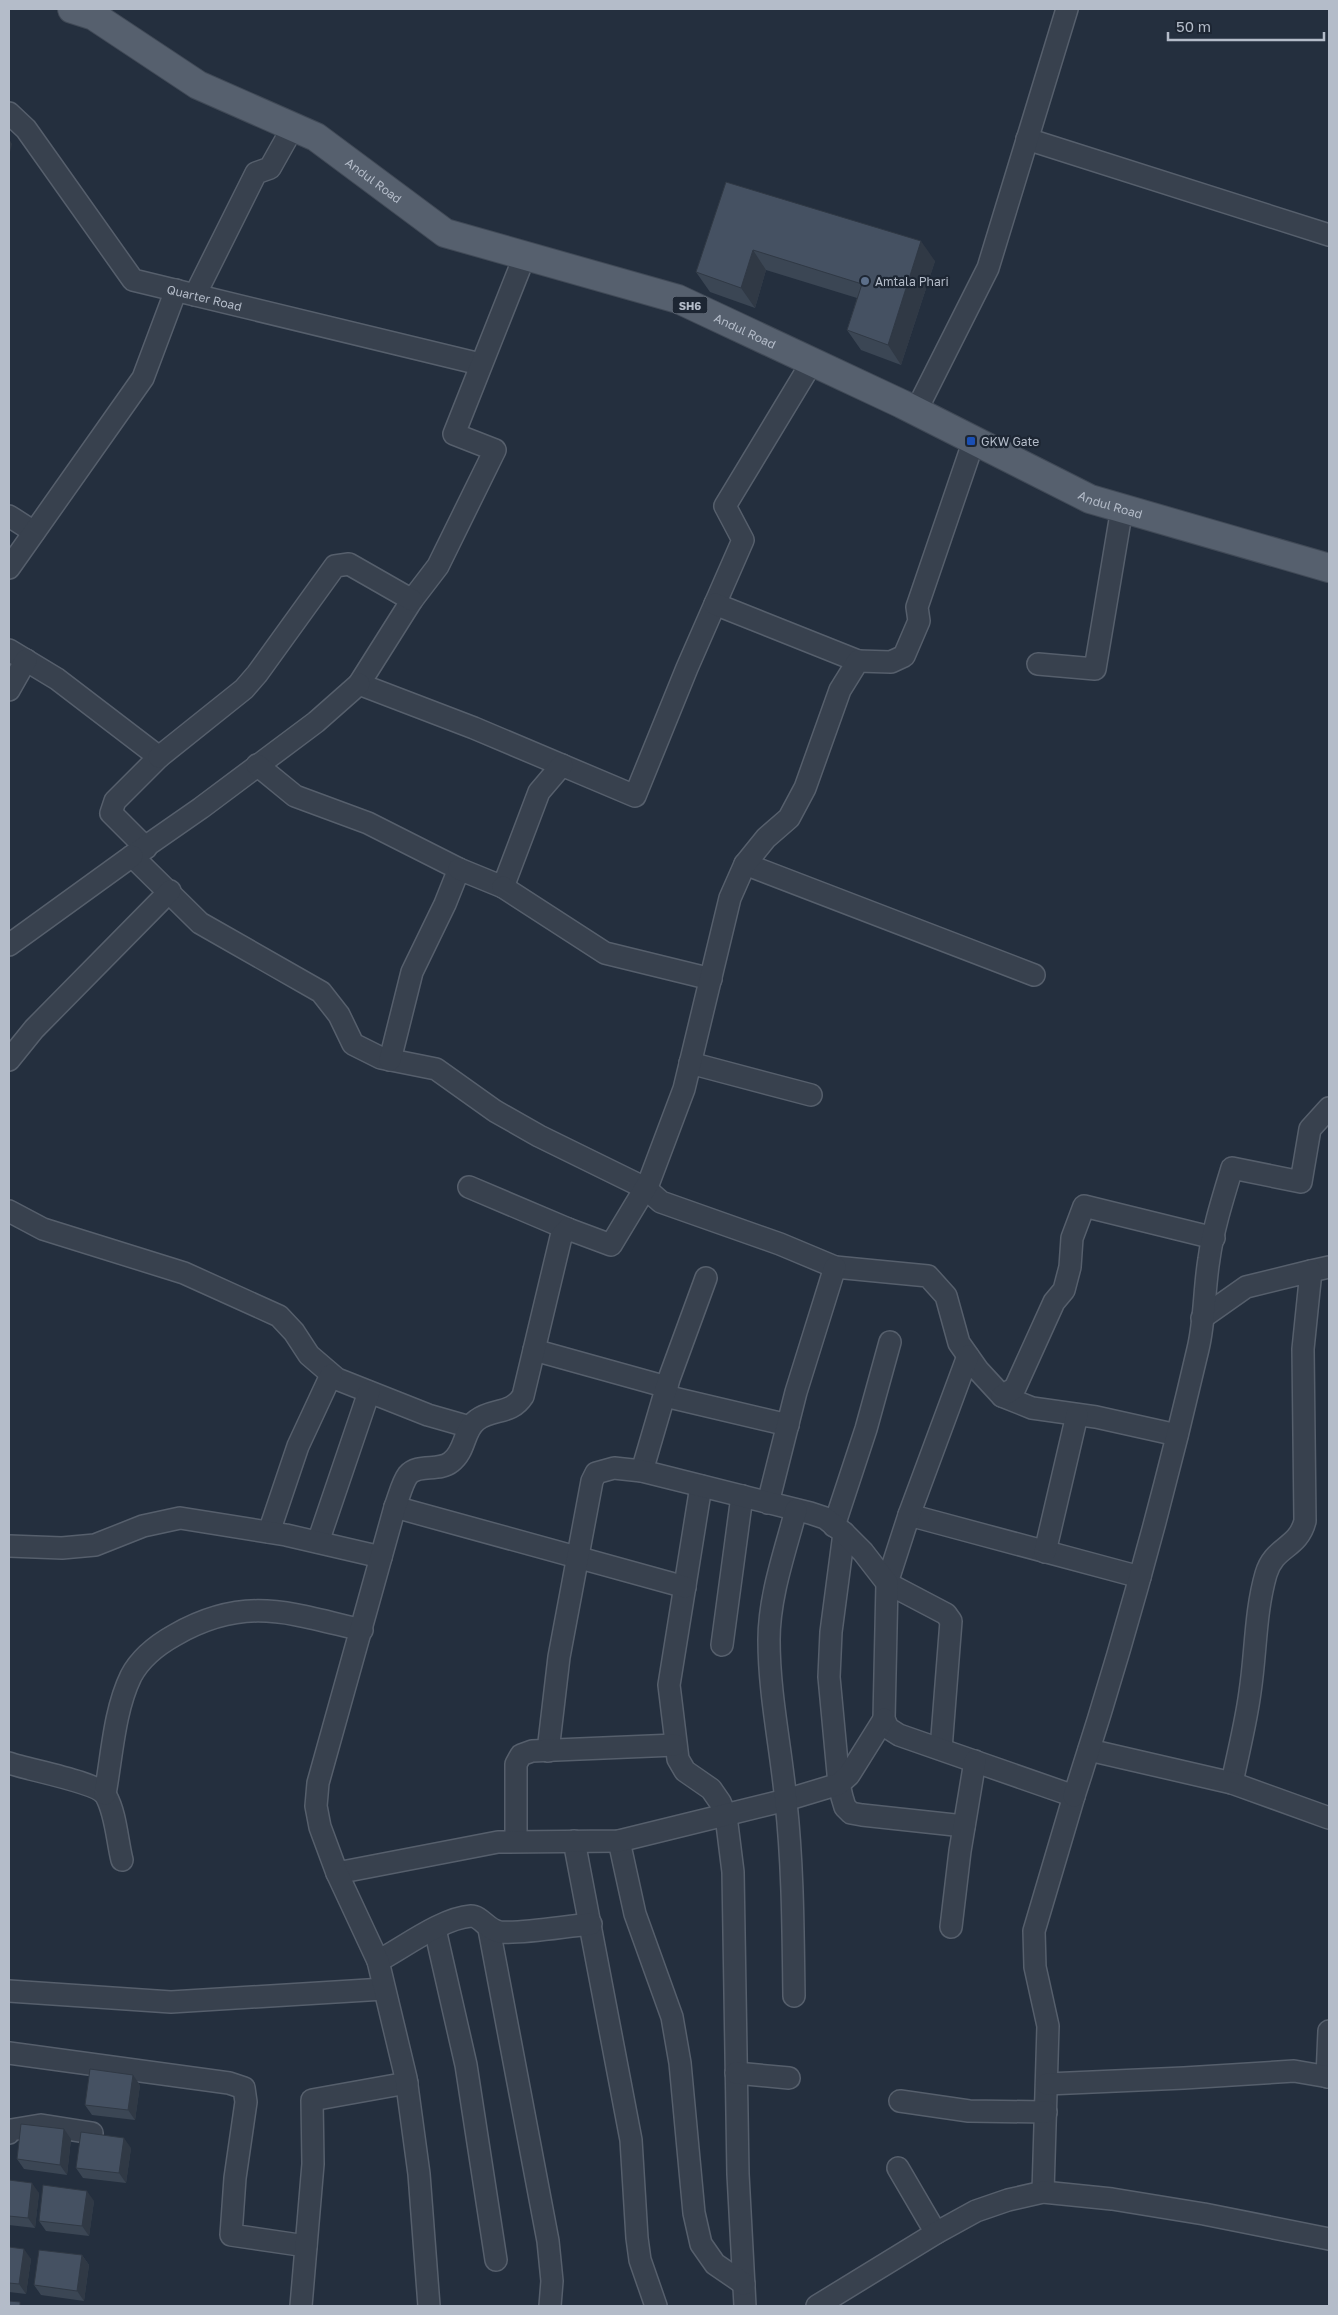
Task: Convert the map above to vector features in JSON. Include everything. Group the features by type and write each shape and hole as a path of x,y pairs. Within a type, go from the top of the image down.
{"main road":[{"name":"Andul Road","path":"89,11 198,85 316,137 445,233 678,299 916,411 1090,499 1329,568"}],"street":[{"path":"916,411 988,268 1067,9"},
{"name":"Quarter Road","path":"9,113 26,129 133,280 480,364"},
{"path":"9,568 143,378 185,293 256,173 270,168 294,127"},
{"path":"1027,139 1329,235"},
{"path":"9,946 316,722 359,684 412,600 438,566 495,450 454,434 480,364 525,255"},
{"path":"359,684 562,765 634,796 744,540 725,506 812,362"},
{"path":"715,604 858,661 891,662 904,656 919,621 917,607 974,440"},
{"path":"1038,664 1095,668 1122,508"},
{"path":"9,516 34,532"},
{"path":"412,600 349,564 335,566 244,689 159,756 115,801 111,813 170,891 200,923 321,992 339,1014 353,1044 381,1058 436,1069 495,1111 539,1136 645,1188 661,1202 780,1244 835,1267 928,1276 946,1296 958,1343 978,1370 1002,1396 1032,1408 1177,1435"},
{"path":"9,690 18,655 57,679 159,756"},
{"path":"469,1187 611,1245 645,1188 684,1089 730,898 745,864 766,838 789,818 805,788 840,690 858,661"},
{"path":"256,765 295,796 368,824 459,869 503,887 605,952 711,979"},
{"path":"503,887 538,792 562,765"},
{"path":"745,864 1034,975"},
{"path":"390,1060 412,972 445,904 459,869"},
{"path":"9,1060 34,1029 170,891"},
{"path":"690,1063 811,1095"},
{"path":"1043,2192 1048,2026 1034,1967 1034,1931 1140,1578 1177,1435 1199,1346 1209,1258 1220,1206 1232,1168 1301,1182 1310,1129 1329,1108"},
{"path":"1002,1396 1015,1388 1054,1302 1064,1290 1070,1266 1072,1238 1084,1206 1214,1238"},
{"path":"9,1210 43,1229 184,1273 279,1316 294,1332 309,1355 336,1379 428,1415 470,1427"},
{"path":"429,2306 419,2174 407,2083 378,1962 337,1873 319,1820 316,1806 318,1783 395,1507 408,1475 414,1470 440,1468 451,1463 462,1450 470,1427 478,1419 517,1405 523,1396 561,1237 568,1229"},
{"path":"768,1503 788,1425 835,1267"},
{"path":"1202,1318 1246,1287 1320,1269 1303,1349 1306,1520 1302,1533 1293,1543 1277,1554 1269,1564 1261,1591 1250,1692 1232,1783"},
{"path":"642,1471 666,1391 706,1278"},
{"path":"890,1342 839,1529 828,1677 839,1784 845,1808 851,1813 964,1826"},
{"path":"534,1350 666,1391 788,1425"},
{"path":"968,1356 909,1515 887,1582 884,1719 888,1728 899,1735 1074,1796"},
{"path":"269,1532 298,1446 331,1374"},
{"path":"318,1542 369,1392"},
{"path":"1045,1552 1077,1415"},
{"path":"548,1751 559,1657 577,1559 596,1473 614,1468 642,1471 825,1518 863,1552 887,1582 946,1614 951,1621 942,1749"},
{"path":"701,1486 669,1685 674,1745 678,1759 685,1771 711,1789 726,1816 733,1872 738,2174 745,2306"},
{"path":"722,1645 742,1496"},
{"path":"395,1507 577,1559 685,1587"},
{"path":"794,1996 793,1883 786,1800 772,1688 769,1640 776,1587 796,1510"},
{"path":"909,1515 1140,1578"},
{"path":"9,1546 62,1548 95,1546 143,1526 180,1518 269,1532 381,1557"},
{"path":"122,1860 110,1807 105,1794 121,1705 131,1676 140,1662 157,1645 200,1621 239,1611 274,1610 362,1630"},
{"path":"337,1873 471,1846 516,1841 619,1841 786,1800 839,1784 849,1775 884,1719"},
{"path":"516,1841 516,1764 521,1755 532,1751 674,1745"},
{"path":"1089,1750 1232,1783 1329,1818"},
{"path":"951,1927 964,1826 975,1761"},
{"path":"9,1763 92,1786 105,1794"},
{"path":"574,1841 592,1924 631,2140 640,2260 656,2306"},
{"path":"619,1841 635,1914 672,2017 680,2063 694,2214 701,2244 715,2264 744,2284"},
{"path":"378,1962 435,1929 461,1918 473,1916 489,1929 548,2241 552,2281 550,2306"},
{"path":"489,1929 508,1932 592,1924"},
{"path":"435,1929 466,2065 496,2260"},
{"path":"9,1992 172,2002 384,1989"},
{"path":"1047,2084 1184,2078 1294,2070 1328,2077 1329,2032"},
{"path":"9,2053 229,2083 244,2088 246,2102 235,2178 231,2235 306,2246"},
{"path":"736,2074 789,2078"},
{"path":"301,2306 313,2164 312,2100 407,2083"},
{"path":"900,2101 969,2111 1046,2112"},
{"path":"9,2133 10,2130 41,2125 92,2132"},
{"path":"898,2168 936,2233"},
{"path":"817,2306 936,2233 976,2211 1008,2200 1043,2192 1112,2199 1204,2214 1329,2239"}],"building":[{"name":"Amtala Phari","path":"726,182 921,241 888,345 847,330 862,284 753,250 741,288 696,272"},
{"path":"90,2069 133,2075 128,2110 85,2105"},
{"path":"21,2124 64,2129 60,2165 17,2159"},
{"path":"81,2132 124,2138 119,2173 76,2168"},
{"path":"9,2180 32,2183 28,2218 9,2216"},
{"path":"43,2185 87,2191 82,2226 39,2221"},
{"path":"9,2247 24,2249 19,2284 9,2283"},
{"path":"39,2250 82,2255 77,2291 34,2285"},
{"path":"9,2301 20,2302 20,2306 9,2306"}],"place":[{"name":"Amtala Phari","path":"865,281"},
{"name":"GKW Gate","path":"971,441"}]}
